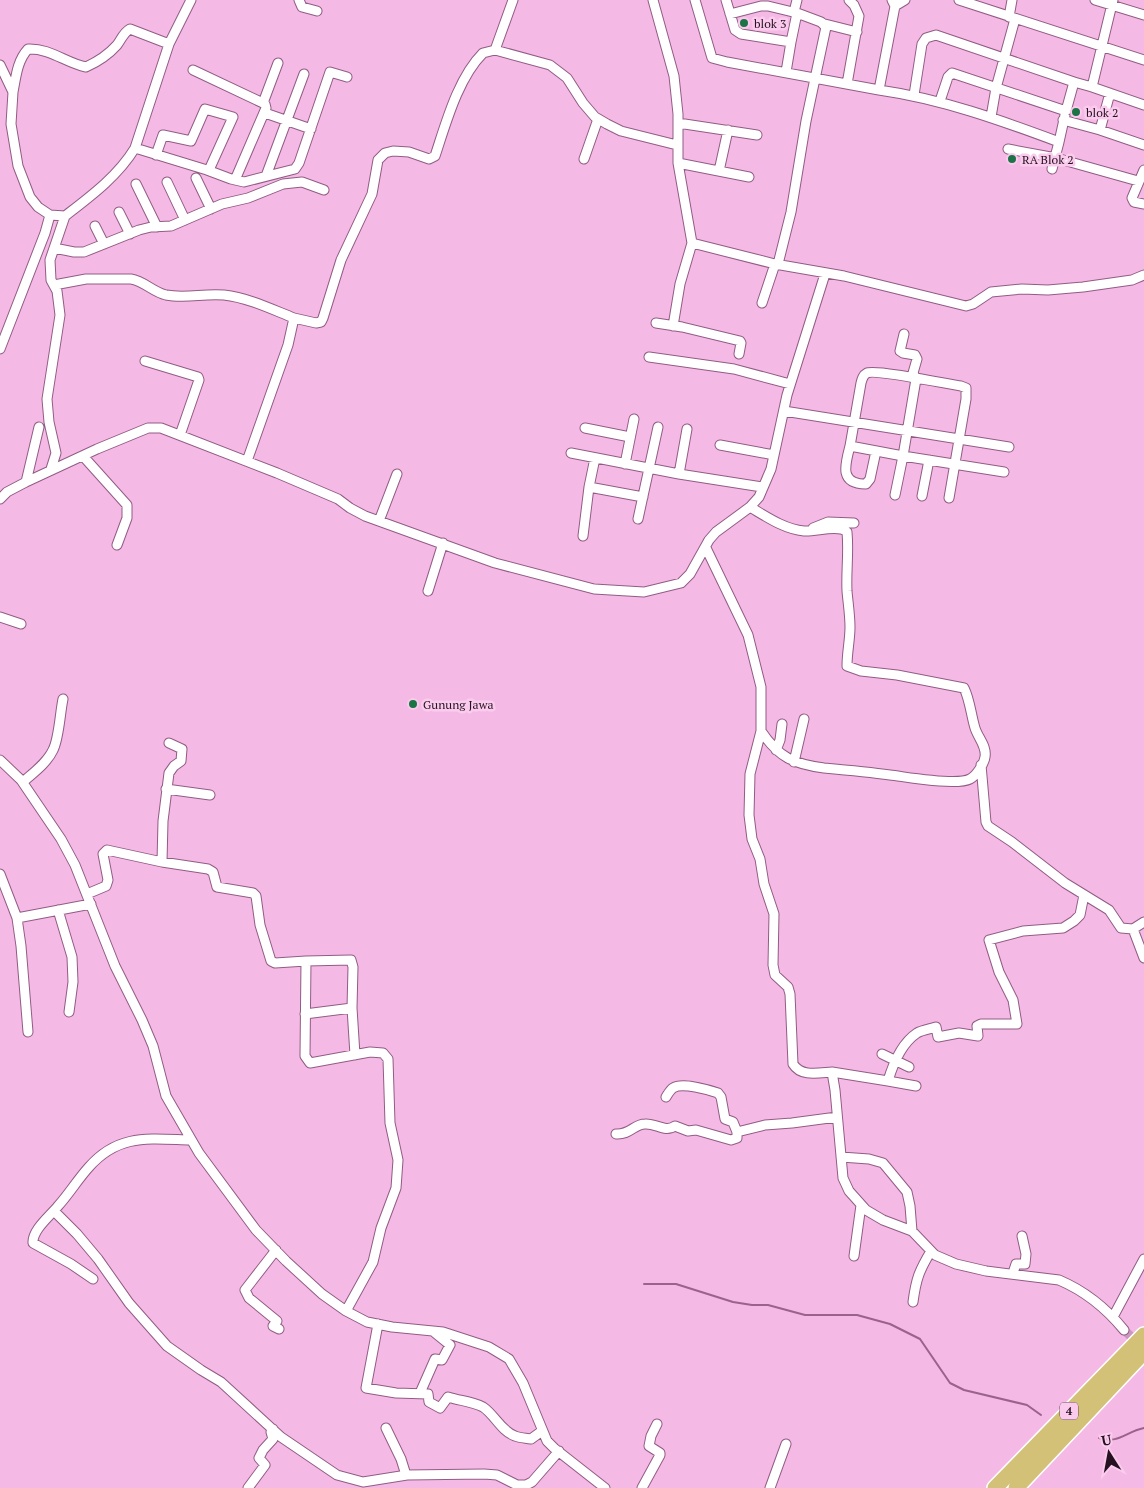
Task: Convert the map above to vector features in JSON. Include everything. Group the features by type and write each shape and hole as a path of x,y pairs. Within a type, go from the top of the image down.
{"highway":[{"name":"4","path":"995,1488 1144,1335"},
{"name":"4","path":"1016,1488 1144,1352"}],"street":[{"path":"51,469 56,453 49,422 47,400 60,315 54,284 51,280 50,260 66,216 111,179 126,164 135,148 169,44 191,0"},
{"path":"299,0 302,7 317,11"},
{"path":"495,50 513,0"},
{"path":"653,0 674,76 678,123 678,163 692,243 680,284 673,326"},
{"path":"695,0 712,58 914,95 991,117 1059,142"},
{"path":"726,0 735,30 738,32 790,42"},
{"path":"786,72 797,0"},
{"path":"846,84 860,16 849,0"},
{"path":"879,90 894,3 905,0"},
{"path":"960,0 1144,60"},
{"path":"991,117 1012,18 1012,0"},
{"path":"1095,0 1113,3 1144,15"},
{"path":"1092,87 1113,3"},
{"path":"730,14 761,6 774,7 825,24 858,32"},
{"path":"762,304 791,212 799,161 826,33 825,24"},
{"path":"66,216 50,215 38,207 30,197 18,166 11,124 13,92 19,62 28,49 36,49 49,52 86,67 108,53 130,29 169,44"},
{"path":"914,95 922,44 926,38 936,35 1004,60 1144,105"},
{"path":"54,284 86,279 139,280 149,288 164,295 182,297 224,295 264,305 294,318 316,323 320,322 323,318 341,260 372,194 378,160 385,153 393,151 409,152 432,159 435,156 453,106 470,70 483,53 495,50 550,64 567,78 583,103 598,119 621,131 678,145"},
{"path":"263,103 278,63"},
{"path":"0,65 13,92"},
{"path":"193,70 263,103 266,108 235,180"},
{"path":"135,148 244,182 295,169 299,163 330,72 347,77"},
{"path":"940,102 948,77 952,73 1144,145"},
{"path":"266,176 304,74"},
{"path":"1052,170 1074,82"},
{"path":"1100,130 1110,93"},
{"path":"156,155 163,135 190,141 205,109 233,117 209,170"},
{"path":"265,113 311,129"},
{"path":"584,159 598,119"},
{"path":"678,123 757,135"},
{"path":"719,171 728,130"},
{"path":"1008,149 1056,158 1138,181"},
{"path":"678,163 749,177"},
{"path":"1144,170 1132,200 1144,204"},
{"path":"196,178 211,209"},
{"path":"167,182 185,220"},
{"path":"54,248 84,252 151,227 171,226 222,204 248,198 283,184 302,182 324,190"},
{"path":"136,184 157,227"},
{"path":"119,212 130,234"},
{"path":"0,349 45,233 50,215"},
{"path":"95,226 104,244"},
{"path":"692,243 776,264 844,276 966,306 973,304 991,292 1082,287 1132,280 1144,275"},
{"path":"0,499 7,492 26,482 96,449 148,428 162,428 277,472 338,499 350,508 379,521 495,563 550,579 594,589 644,592 681,583 690,574 716,532 750,507 759,497 771,469 790,384 825,274"},
{"path":"247,461 288,345 294,318"},
{"path":"656,323 740,341 739,354"},
{"path":"895,495 916,379 913,373 917,356 900,351 904,334"},
{"path":"649,357 734,369 790,384"},
{"path":"145,361 198,378 199,380 180,435"},
{"path":"876,451 870,479 866,484 851,481 845,469 865,374 876,372 966,388 956,464 949,498"},
{"path":"784,411 1009,447"},
{"path":"625,464 634,419"},
{"path":"26,482 39,427"},
{"path":"638,519 658,427"},
{"path":"585,428 630,437"},
{"path":"678,474 687,429"},
{"path":"720,445 774,455"},
{"path":"850,446 1004,472"},
{"path":"571,454 762,487"},
{"path":"84,456 127,505 127,518 117,545"},
{"path":"583,536 589,487 595,458"},
{"path":"922,496 929,460"},
{"path":"379,521 397,474"},
{"path":"589,487 642,497"},
{"path":"750,507 789,528 806,531 841,528 847,532 849,552 847,590 850,626 847,666 861,671 897,675 964,688 969,698 969,707 977,735 985,750 985,758 970,780 960,781 928,780 824,768 794,762 784,757 761,732"},
{"path":"806,531 828,522 854,523"},
{"path":"428,591 443,543"},
{"path":"706,548 748,635 761,687 761,732 750,774 749,815 752,839 760,859 764,884 774,914 773,965 776,975 788,987 790,994 793,1064 796,1069 803,1072 832,1072 916,1086"},
{"path":"0,617 21,624"},
{"path":"23,782 48,759 53,751 57,742 63,699"},
{"path":"794,762 804,719"},
{"path":"776,750 780,740 782,724"},
{"path":"162,862 163,821 169,773 181,761 183,753 179,746 169,743"},
{"path":"0,760 23,782 61,839 75,865 115,966 153,1046 166,1096 204,1161 256,1230 322,1294 346,1311 367,1322 465,1338 489,1347 509,1359 523,1383 547,1441 605,1488"},
{"path":"981,766 986,822 988,826 1065,883 1110,910 1121,928 1133,929 1144,922"},
{"path":"166,789 210,795"},
{"path":"87,894 106,886 108,880 103,854 107,850 162,862 208,869 212,872 217,888 253,893 256,896 260,925 271,961 275,963 351,960 353,967 352,1008 355,1055"},
{"path":"0,874 17,918 28,1032"},
{"path":"888,1081 896,1060 917,1032 936,1027 938,1037 959,1033 978,1036 977,1026 980,1024 1017,1024 1013,1000 1000,972 989,940 1023,931 1063,928 1080,915 1084,895"},
{"path":"17,918 91,904"},
{"path":"58,910 72,957 73,982 69,1012"},
{"path":"1133,929 1144,958"},
{"path":"306,961 305,1056 308,1061 310,1063 370,1052 383,1053 388,1059 390,1123 395,1142 398,1170 396,1188 381,1228 375,1256 346,1311"},
{"path":"305,1014 352,1008"},
{"path":"882,1054 909,1067"},
{"path":"832,1072 844,1178 849,1191 862,1206 882,1220 900,1225 912,1231 935,1255 956,1264 986,1271 1058,1280 1066,1283 1089,1296 1113,1317 1124,1330"},
{"path":"616,1134 627,1133 642,1124 649,1124 666,1129 671,1129 675,1126 688,1131 696,1130 731,1140 737,1138 734,1122 725,1119 721,1097 718,1093 693,1087 676,1086 671,1089 666,1097"},
{"path":"737,1132 765,1125 837,1116"},
{"path":"93,1279 71,1264 33,1243 38,1230 88,1168 108,1149 124,1142 146,1139 191,1140"},
{"path":"841,1158 869,1159 883,1163 907,1192 912,1231"},
{"path":"854,1256 862,1206"},
{"path":"54,1211 92,1253 129,1303 167,1346 221,1382 281,1437 337,1475 362,1482 406,1475 492,1474 517,1485 526,1485 532,1482 559,1451"},
{"path":"1013,1274 1016,1264 1025,1264 1026,1250 1022,1236"},
{"path":"276,1250 245,1290 249,1298 277,1321 273,1326 279,1329"},
{"path":"913,1302 916,1280 931,1251"},
{"path":"1113,1317 1144,1260"},
{"path":"378,1324 366,1388 396,1393 428,1394 429,1402 440,1408 448,1397 473,1402 490,1412 500,1426 515,1436 531,1439 542,1431"},
{"path":"420,1393 436,1360 442,1360 450,1345 434,1332"},
{"path":"642,1488 660,1455 660,1453 649,1446 657,1424"},
{"path":"386,1428 402,1459 406,1475"},
{"path":"248,1488 265,1465 259,1458 263,1450 273,1439 270,1432 272,1429"},
{"path":"770,1488 786,1444"}],"waterway":[{"path":"644,1284 676,1284 733,1302 768,1305 805,1315 857,1315 890,1324 920,1339 950,1383 964,1390 1027,1405 1041,1415"},
{"path":"1099,1438 1117,1439 1144,1428"}],"tunnel":[{"path":"1124,1330 1140,1345"}],"place":[{"name":"blok 3","path":"744,23"},
{"name":"blok 2","path":"1076,112"},
{"name":"RA Blok 2","path":"1012,159"},
{"name":"Gunung Jawa","path":"413,704"}]}
